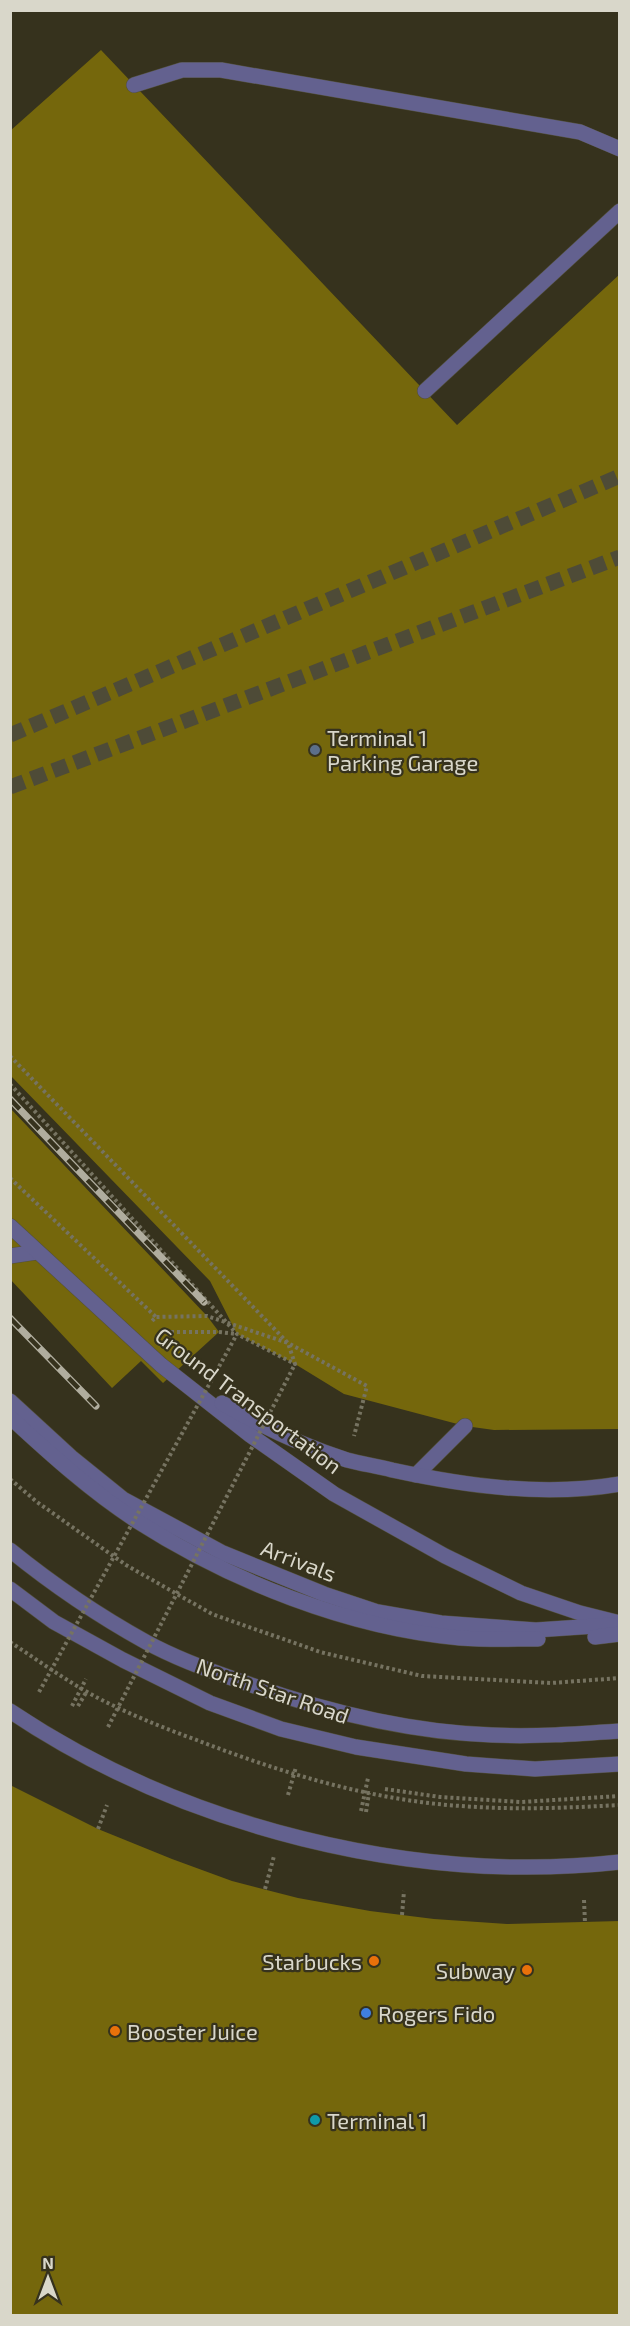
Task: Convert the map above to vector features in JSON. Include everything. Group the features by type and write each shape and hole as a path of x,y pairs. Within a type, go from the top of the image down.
{"street":[{"path":"134,85 182,70 220,70 580,132 620,149"},
{"path":"425,391 620,211"},
{"name":"Ground Transportation","path":"10,1226 161,1365 250,1435 334,1494 445,1556 521,1593 580,1613 620,1623"},
{"path":"10,1256 36,1252"},
{"path":"161,1365 254,1422 347,1460 468,1484 535,1490 620,1484"},
{"name":"Arrivals","path":"10,1401 71,1457 123,1499 223,1553 324,1594 378,1612 441,1623 536,1630 620,1623"},
{"path":"10,1417 93,1489 136,1520 185,1550 288,1596 371,1622 459,1638 557,1639 620,1634"},
{"path":"416,1475 465,1426"},
{"path":"10,1550 88,1606 147,1642 208,1670 281,1696 360,1718 426,1729 491,1735 561,1735 620,1731"},
{"name":"North Star Road","path":"10,1583 60,1618 169,1678 228,1703 294,1726 401,1748 495,1759 544,1760 620,1755"},
{"path":"10,1589 54,1622 109,1652 210,1703 281,1729 356,1747 466,1764 534,1769 620,1764"},
{"path":"10,1711 78,1753 125,1777 192,1806 278,1833 335,1846 436,1862 504,1866 620,1862"}],"path":[{"path":"10,1056 288,1343 295,1364 108,1727"},
{"path":"10,1084 237,1334 295,1364"},
{"path":"10,1178 156,1317"},
{"path":"147,1325 156,1317 207,1316 288,1343 367,1386 347,1460"},
{"path":"162,1332 237,1334"},
{"path":"39,1692 237,1334"},
{"path":"10,1641 87,1691 138,1718 236,1755 327,1783 369,1793 471,1807 528,1809 620,1805"},
{"path":"72,1706 86,1679"},
{"path":"78,1706 87,1691"},
{"path":"288,1795 296,1767"},
{"path":"368,1779 363,1812 369,1793"},
{"path":"385,1789 440,1797 521,1802 620,1796"},
{"path":"98,1829 107,1805"},
{"path":"265,1889 274,1856"},
{"path":"402,1915 404,1890"},
{"path":"584,1900 585,1923"}],"building":[{"name":"Terminal 1 Parking Garage","path":"101,50 457,425 620,274 620,1429 494,1430 465,1426 344,1394 295,1364 237,1334 210,1281 10,1075 10,131"},
{"path":"10,1108 207,1316 219,1332 163,1383 141,1361 112,1388 10,1279"},
{"name":"Terminal 1","path":"10,1785 98,1829 172,1859 232,1881 298,1898 370,1911 434,1919 507,1924 620,1921 620,2316 10,2316"}],"tunnel":[{"path":"10,735 620,476"},
{"path":"10,787 620,557"}],"railway":[{"path":"10,1099 204,1302"},
{"path":"10,1318 96,1406"}],"place":[{"name":"Terminal 1 Parking Garage","path":"315,750"},
{"name":"Starbucks","path":"374,1961"},
{"name":"Subway","path":"527,1970"},
{"name":"Rogers Fido","path":"366,2013"},
{"name":"Booster Juice","path":"115,2031"},
{"name":"Terminal 1","path":"315,2120"}]}
